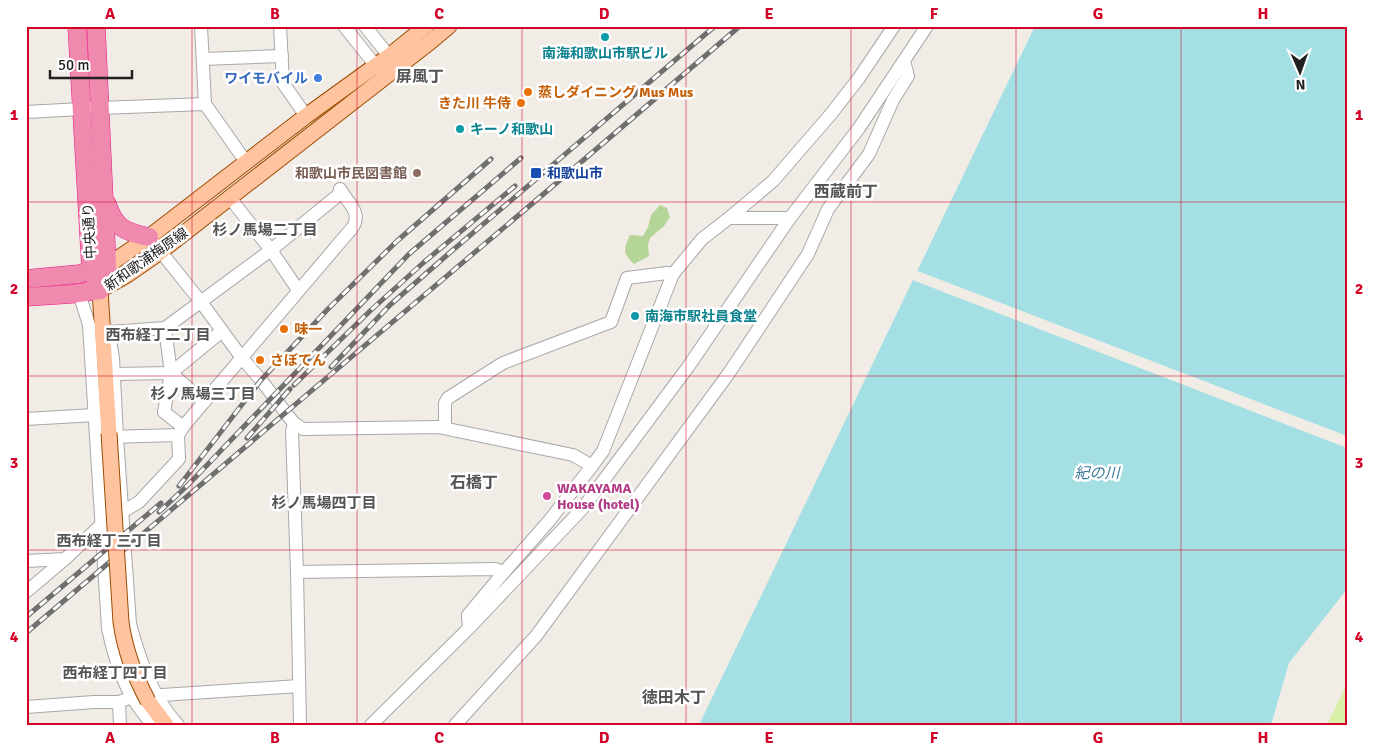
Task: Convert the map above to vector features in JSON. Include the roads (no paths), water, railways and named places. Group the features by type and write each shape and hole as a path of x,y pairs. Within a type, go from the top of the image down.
{"highway":[{"name":"中央通り","path":"77,26 100,290"},
{"name":"中央通り","path":"96,26 104,191 99,268"},
{"path":"104,191 114,222 136,235 149,237"},
{"path":"26,279 79,274 99,268"},
{"path":"26,296 100,290"}],"main road":[{"name":"新和歌浦梅原線","path":"99,268 149,237 306,116 390,56 426,26"},
{"name":"新和歌浦梅原線","path":"166,725 153,698 138,684 123,642 108,436 105,325 100,290 127,275 160,252 449,26"}],"street":[{"path":"201,26 205,104 246,162"},
{"path":"280,26 283,83 306,116"},
{"path":"344,26 376,66 390,73 390,56 365,26"},
{"path":"469,628 468,615 549,521 603,451 673,274 702,239 773,181 831,114 859,78 894,26"},
{"path":"371,725 469,628 583,508 688,367 790,218 859,128 926,26"},
{"path":"203,59 282,56"},
{"path":"455,725 536,636 729,373 808,254 828,209 869,154 893,100 908,76 904,61"},
{"path":"26,112 205,104"},
{"path":"26,592 102,524 139,502 179,459 181,431 353,227 357,220 356,212 341,191 271,250 165,328 105,325 113,358 114,374 102,524 108,628 121,676 152,725"},
{"path":"230,198 271,250 298,290"},
{"path":"729,218 790,218"},
{"path":"149,237 294,423 303,429 438,427 574,455 592,466"},
{"path":"445,428 445,403 448,398 503,363 611,322 627,278 667,273 673,274"},
{"path":"78,293 88,325 95,416 108,436 122,512 130,624 153,698 178,725"},
{"path":"165,328 171,373 164,412 181,431"},
{"path":"114,374 171,373 222,331"},
{"path":"171,373 204,402"},
{"path":"26,419 95,416"},
{"path":"294,423 292,432 300,725"},
{"path":"108,436 181,431"},
{"path":"26,561 65,559"},
{"path":"297,572 495,569 504,572"},
{"path":"26,707 119,702 132,696 153,698 299,686"},
{"path":"119,702 120,725"}],"water":[{"name":"紀の川","path":"1035,26 1347,26 1347,589 1289,663 1271,725 699,725"}],"railway":[{"path":"331,367 390,305 715,26"},
{"path":"573,169 740,26"},
{"path":"159,512 188,485 409,254 521,158"},
{"path":"179,486 261,380 328,309 397,241 491,159"},
{"path":"26,633 560,180"},
{"path":"294,385 370,311 423,263 515,186"},
{"path":"247,438 290,389"},
{"path":"26,617 161,503"}],"place":[{"name":"南海和歌山市駅ビル","path":"605,37"},
{"name":"ワイモバイル","path":"318,78"},
{"name":"蒸しダイニング Mus Mus","path":"528,92"},
{"name":"きた川 牛侍","path":"521,103"},
{"name":"キーノ和歌山","path":"460,129"},
{"name":"和歌山市民図書館","path":"417,173"},
{"name":"和歌山市","path":"536,173"},
{"name":"南海市駅社員食堂","path":"635,316"},
{"name":"味一","path":"284,329"},
{"name":"さぼてん","path":"260,360"},
{"name":"WAKAYAMA House (hotel)","path":"547,496"}],"district":[{"name":"屏風丁","path":"420,76"},
{"name":"西蔵前丁","path":"846,191"},
{"name":"杉ノ馬場二丁目","path":"265,230"},
{"name":"西布経丁二丁目","path":"158,335"},
{"name":"杉ノ馬場三丁目","path":"203,394"},
{"name":"石橋丁","path":"474,482"},
{"name":"杉ノ馬場四丁目","path":"324,503"},
{"name":"西布経丁三丁目","path":"109,541"},
{"name":"西布経丁四丁目","path":"115,673"},
{"name":"徳田木丁","path":"674,697"}]}
